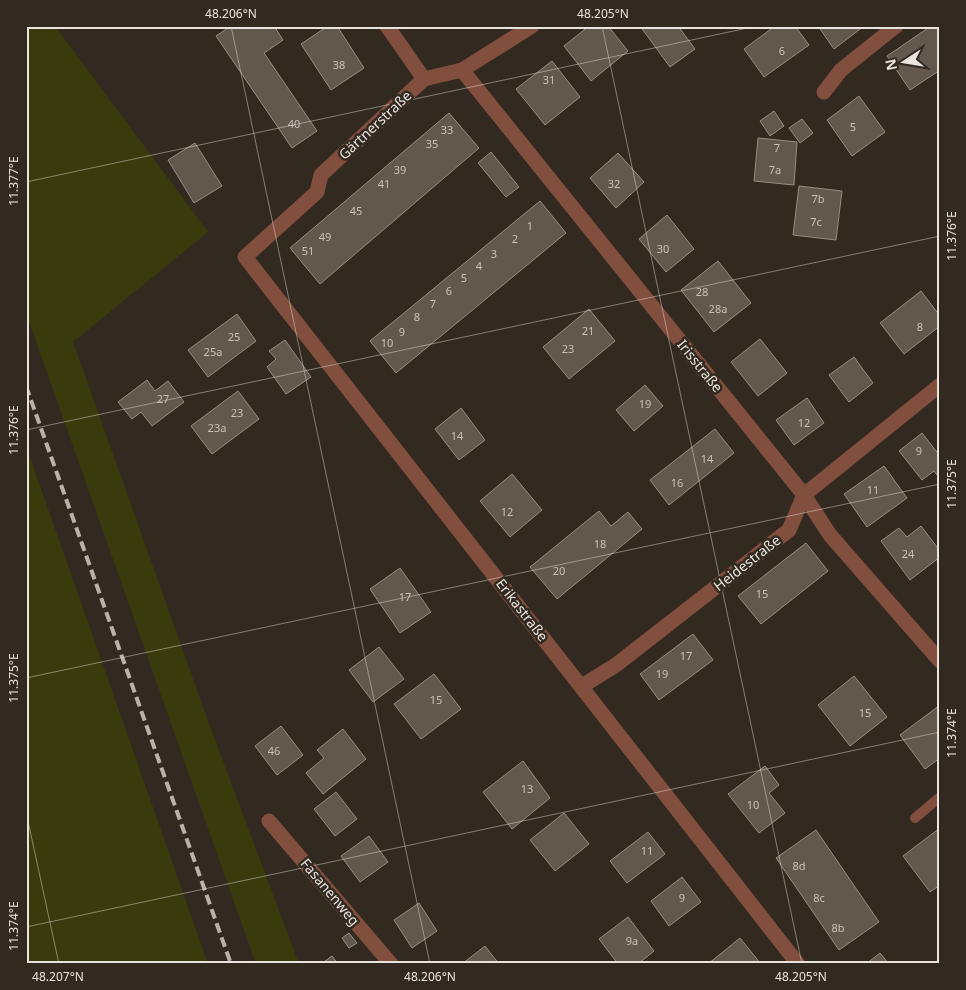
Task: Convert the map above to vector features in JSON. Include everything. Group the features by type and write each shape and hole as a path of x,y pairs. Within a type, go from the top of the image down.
{"street":[{"path":"387,26 424,79"},
{"name":"Gärtnerstraße","path":"245,257 317,192 321,175 424,79 462,70 532,26"},
{"path":"824,92 841,70 896,26"},
{"name":"Irisstraße","path":"462,70 804,495 830,535 940,661"},
{"name":"Erikastraße","path":"245,257 798,964"},
{"name":"Heidestraße","path":"582,686 616,665 788,530 804,495 940,385"},
{"name":"Fasanenweg","path":"269,821 391,964"}],"lane":[{"path":"915,818 940,797"}],"shaded area":[{"path":"26,26 55,26 208,232 73,342 208,721 299,964 256,964 26,313"},
{"path":"26,446 208,964 26,964"}],"building":[{"path":"231,26 274,26 283,40 264,53 317,131 292,148 216,36"},
{"path":"328,26 337,26 364,68 331,90 301,44"},
{"path":"589,26 608,26 628,51 591,81 564,46"},
{"path":"640,26 678,26 695,49 670,67"},
{"path":"775,26 795,26 809,45 764,77 744,49"},
{"path":"818,26 864,26 834,49"},
{"path":"931,26 940,26 940,70 910,90 887,56"},
{"path":"552,61 580,97 545,125 516,89"},
{"path":"859,96 885,132 852,156 827,120"},
{"path":"774,111 784,126 770,136 760,121"},
{"path":"449,113 479,148 320,284 290,248"},
{"path":"802,119 813,133 800,143 789,128"},
{"path":"758,138 797,142 794,185 754,181"},
{"path":"195,143 222,186 194,203 168,160"},
{"path":"491,152 519,187 506,197 478,163"},
{"path":"618,153 644,182 616,208 590,178"},
{"path":"799,186 842,191 836,240 793,235"},
{"path":"540,201 566,233 396,373 370,341"},
{"path":"667,215 694,249 666,272 639,239"},
{"path":"718,261 751,303 714,332 681,290"},
{"path":"921,291 940,316 940,326 904,354 880,323"},
{"path":"589,309 615,341 569,379 543,347"},
{"path":"237,314 256,341 208,377 188,350"},
{"path":"760,339 787,373 758,396 731,362"},
{"path":"285,340 311,377 286,394 267,367 276,359 269,351"},
{"path":"854,357 873,383 849,402 829,375"},
{"path":"147,380 155,391 168,381 184,402 152,426 141,412 132,419 118,402"},
{"path":"645,385 663,406 634,431 616,410"},
{"path":"238,391 259,419 212,454 191,426"},
{"path":"807,398 824,423 794,445 776,420"},
{"path":"461,408 485,440 459,460 435,429"},
{"path":"715,429 734,453 669,505 650,480"},
{"path":"922,433 940,456 940,479 934,471 922,480 899,451"},
{"path":"884,466 907,498 867,527 844,494"},
{"path":"512,474 542,510 510,537 480,501"},
{"path":"599,511 611,526 628,512 642,529 557,599 530,567"},
{"path":"921,526 940,551 940,557 910,580 881,541 899,528 907,537"},
{"path":"806,543 828,571 761,624 738,596"},
{"path":"400,568 431,612 400,633 370,589"},
{"path":"693,634 713,660 659,700 640,674"},
{"path":"379,647 404,679 373,702 349,670"},
{"path":"434,674 461,709 421,739 394,704"},
{"path":"854,676 887,717 850,746 818,705"},
{"path":"940,705 940,758 925,769 900,735"},
{"path":"281,726 303,755 277,775 255,746"},
{"path":"343,729 366,759 323,794 306,773 324,758 317,750"},
{"path":"523,761 550,798 512,829 483,792"},
{"path":"765,766 779,785 769,793 785,813 759,833 728,794"},
{"path":"336,792 357,819 335,836 314,809"},
{"path":"564,813 589,844 555,871 530,840"},
{"path":"940,828 940,885 930,892 903,856"},
{"path":"816,830 879,922 839,950 776,858"},
{"path":"648,832 665,854 627,883 610,861"},
{"path":"369,836 388,862 360,882 341,856"},
{"path":"682,877 701,902 669,926 651,901"},
{"path":"419,903 437,931 412,948 394,920"},
{"path":"628,917 654,951 638,964 618,964 599,939"},
{"path":"349,933 357,943 349,948 342,938"},
{"path":"740,938 761,964 708,964"},
{"path":"485,946 499,964 462,964"},
{"path":"880,953 889,964 866,964"},
{"path":"332,956 338,964 321,964"}],"railway":[{"path":"26,386 231,964"}]}
